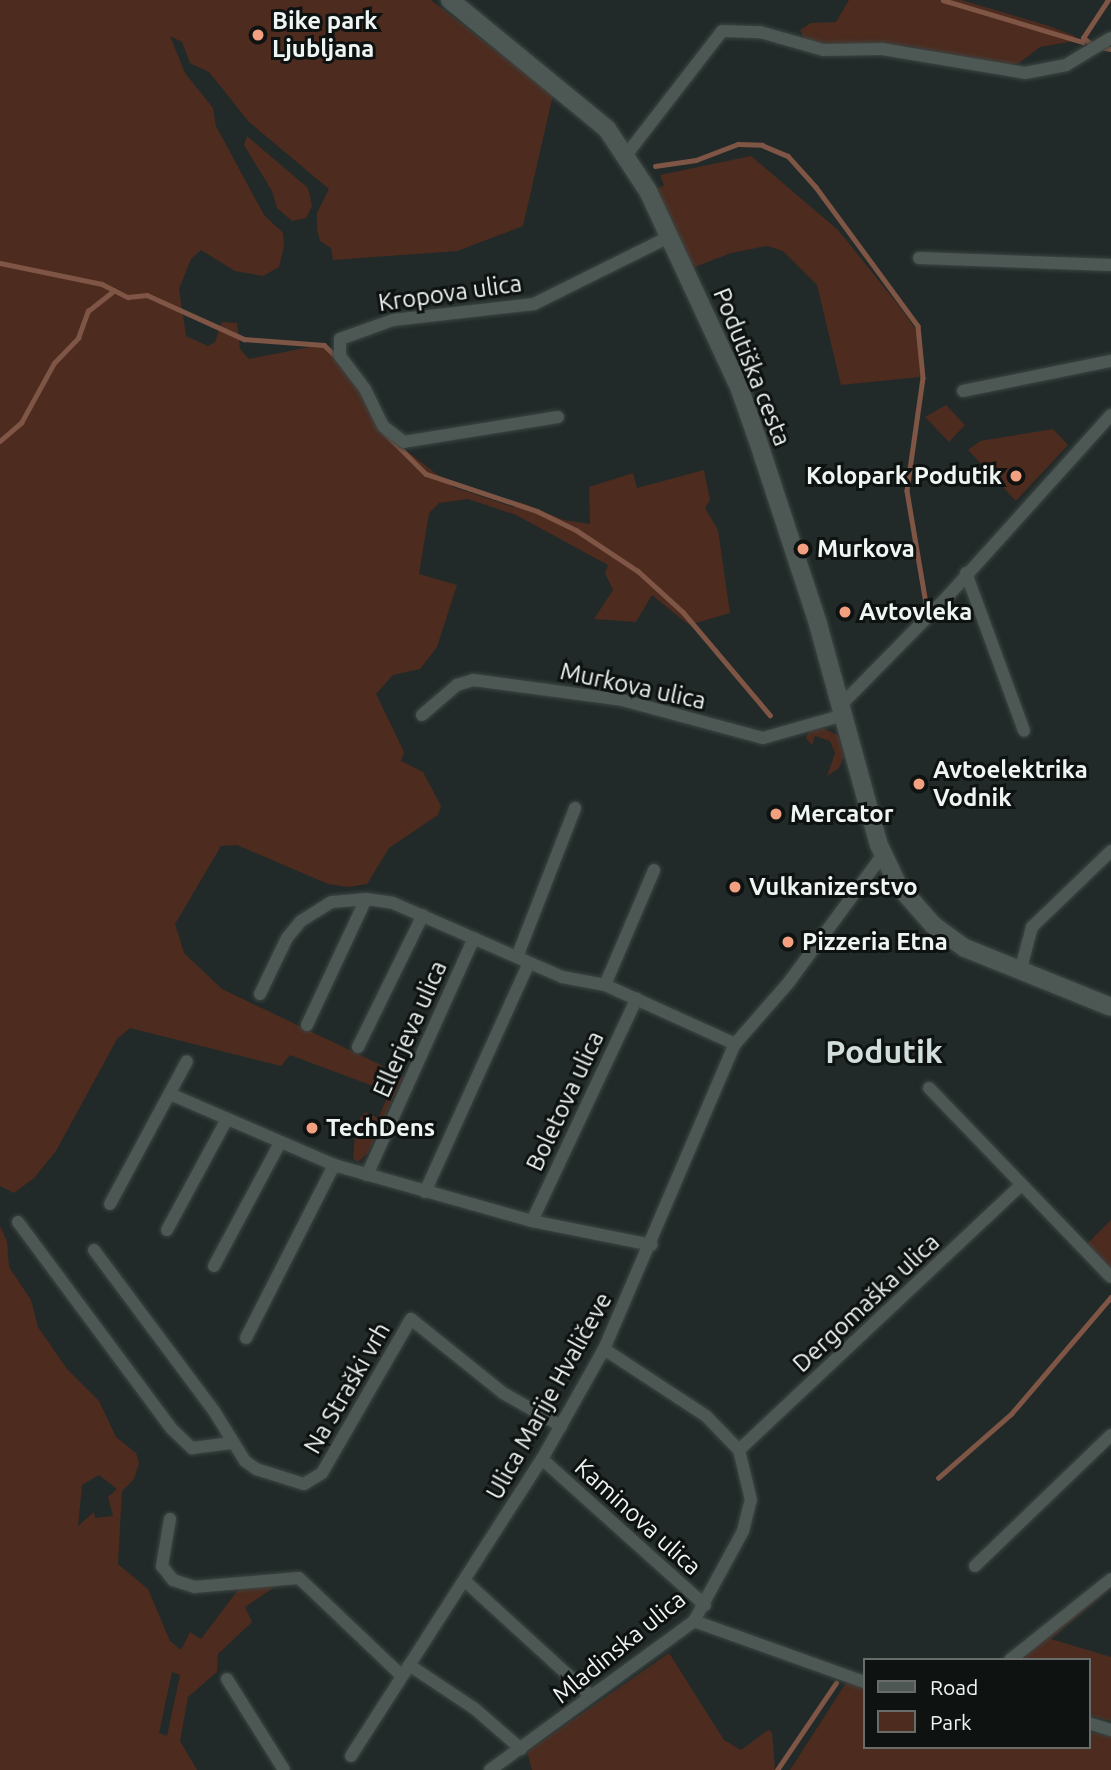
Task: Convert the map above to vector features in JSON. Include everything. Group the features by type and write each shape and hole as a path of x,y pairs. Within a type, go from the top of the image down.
{"street":[{"name":"Podutiška cesta","path":"450,0 607,130 627,154 739,387 818,624 882,856 901,890 938,929 976,954 1111,1007"},
{"path":"627,154 722,31 760,33 822,50 882,49 1025,73 1066,65 1109,39"},
{"name":"Kropova ulica","path":"558,417 404,442 383,426 365,389 340,356 340,339 393,320 534,304 669,237"},
{"path":"919,258 1111,265"},
{"path":"963,391 1111,362"},
{"path":"842,710 1111,415"},
{"path":"966,573 1024,731"},
{"name":"Murkova ulica","path":"422,715 457,685 473,680 622,700 763,738 842,710"},
{"path":"517,957 575,808"},
{"path":"1020,972 1032,927 1111,852"},
{"name":"Ulica Marije Hvaličeve","path":"351,1756 542,1459 604,1349 652,1245 735,1044 789,982 882,856"},
{"path":"605,985 654,870"},
{"path":"307,1025 366,899"},
{"name":"Ellerjeva ulica","path":"260,995 286,938 301,921 332,902 366,899 393,903 423,915 517,957 528,965 605,985 735,1044"},
{"name":"Ellerjeva ulica","path":"358,1047 423,915"},
{"name":"Ellerjeva ulica","path":"367,1175 474,939"},
{"path":"425,1192 528,965"},
{"name":"Boletova ulica","path":"532,1221 637,998"},
{"path":"110,1205 187,1061"},
{"path":"929,1088 1111,1278"},
{"path":"170,1094 279,1144 334,1165 532,1221 652,1245"},
{"path":"167,1230 226,1121"},
{"path":"214,1266 279,1144"},
{"path":"246,1338 334,1165"},
{"name":"Dergomaška ulica","path":"739,1450 1021,1185"},
{"path":"18,1222 172,1429 192,1448 232,1443"},
{"name":"Na Straški vrh","path":"94,1250 214,1411 232,1443 256,1469 304,1484 314,1481 342,1441 411,1319 503,1393 561,1426"},
{"path":"604,1349 706,1416 739,1450"},
{"path":"975,1566 1111,1435"},
{"name":"Mladinska ulica","path":"490,1770 694,1621 734,1555 751,1500 739,1450"},
{"name":"Kaminova ulica","path":"542,1459 705,1605"},
{"path":"170,1519 162,1566 173,1580 194,1587 299,1578 406,1671 475,1709 521,1749"},
{"path":"1012,1658 1111,1579"},
{"path":"465,1581 592,1696"},
{"path":"694,1621 862,1681"},
{"path":"226,1679 284,1770"},
{"path":"1090,1724 1111,1730"}],"green space":[{"path":"0,0 431,0 553,95 523,226 457,251 333,260 331,248 320,241 317,229 317,213 329,189 249,122 209,72 190,63 182,42 170,36 185,73 213,108 216,126 264,215 283,233 284,246 279,267 263,276 235,271 201,250 191,259 179,289 186,336 208,346 215,342 222,322 237,323 240,349 249,359 320,345 336,358 403,448 453,487 513,507 520,502 564,520 590,524 589,487 633,473 637,488 704,470 710,500 705,508 718,530 730,613 689,625 652,595 636,622 594,619 613,590 605,573 608,565 516,515 468,499 439,503 429,513 419,574 457,585 437,647 420,669 393,675 376,694 404,752 401,761 423,772 441,806 438,815 389,848 367,884 349,887 328,884 237,845 221,846 175,924 184,953 222,989 383,1066 373,1086 290,1055 281,1066 130,1028 117,1039 56,1151 34,1178 14,1193 0,1186"},
{"path":"849,0 961,0 1075,36 1074,41 1040,47 1019,63 1002,66 909,46 807,44 800,30 811,23 836,22"},
{"path":"247,136 308,188 312,206 306,218 292,221 277,208 272,191 244,145"},
{"path":"751,156 838,230 900,307 919,334 920,377 841,385 817,285 783,251 767,246 731,253 692,268 655,190 664,185 660,175"},
{"path":"946,405 965,425 949,442 925,417"},
{"name":"Kolopark Podutik","path":"1053,429 1068,445 1016,501 968,450 980,441"},
{"path":"822,728 838,735 844,756 839,768 827,776 835,753 830,741 815,736 812,745 806,738 809,731"},
{"path":"398,1074 403,1077 368,1153 358,1162 353,1159 356,1124 365,1112 378,1118"},
{"path":"1111,1220 1111,1273 1085,1246"},
{"path":"0,1226 7,1241 9,1267 31,1300 38,1327 67,1369 99,1401 116,1437 136,1453 139,1463 134,1479 122,1491 118,1564 148,1589 170,1641 181,1650 190,1632 201,1639 241,1586 282,1582 245,1607 252,1622 218,1654 217,1672 188,1697 180,1741 197,1770 0,1770","holes":["99,1475 117,1489 108,1497 113,1516 95,1518 94,1512 78,1526 82,1485","172,1672 180,1675 167,1736 159,1733"]},
{"path":"1111,1583 1111,1588 1051,1639 1111,1657 1111,1721 1090,1716 1090,1658 1017,1658"},
{"path":"669,1653 724,1740 741,1750 768,1730 772,1732 775,1770 532,1770 527,1752"},
{"path":"846,1683 862,1687 862,1749 1090,1749 1090,1732 1111,1736 1111,1770 790,1770"}],"waterway":[{"path":"943,0 1083,42"},
{"path":"1092,45 1083,38 1108,0"},
{"path":"1100,47 1111,49"},
{"path":"655,166 696,160 738,144 762,145 788,156 816,187 918,326 923,378 907,491 926,603"},
{"path":"0,263 102,284 128,297 147,295 244,339 324,345 338,358"},
{"path":"0,441 21,423 54,363 78,338 88,311 114,291"},
{"path":"385,433 426,474 537,511 576,530 638,571 683,612 770,715"},
{"path":"938,1478 1011,1414 1111,1297"},
{"path":"777,1770 836,1683"}],"place":[{"name":"Bike park Ljubljana","path":"258,35"},
{"name":"Kolopark Podutik","path":"1016,476"},
{"name":"Murkova","path":"803,549"},
{"name":"Avtovleka","path":"845,612"},
{"name":"Avtoelektrika Vodnik","path":"919,784"},
{"name":"Mercator","path":"776,814"},
{"name":"Vulkanizerstvo","path":"735,887"},
{"name":"Pizzeria Etna","path":"788,942"},
{"name":"TechDens","path":"312,1128"}],"district":[{"name":"Podutik","path":"884,1051"}]}
